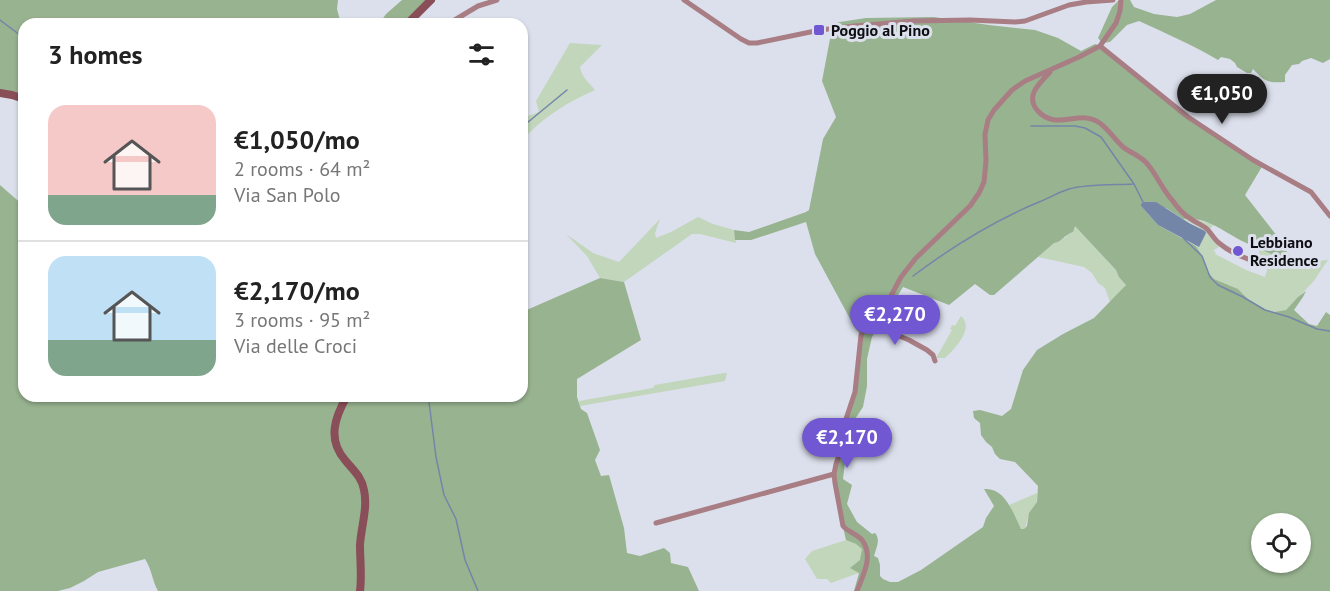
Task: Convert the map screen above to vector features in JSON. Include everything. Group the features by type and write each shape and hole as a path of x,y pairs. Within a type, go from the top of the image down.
{"main road":[{"path":"413,18 431,0"},
{"path":"0,93 18,97"},
{"path":"344,402 338,412 334,435 343,458 357,473 366,500 360,545 360,591"}],"street":[{"path":"458,18 478,6 497,0"},
{"path":"684,0 749,43 824,30 914,21 1025,21 1069,4 1113,0"},
{"path":"857,591 866,568 867,553 863,542 843,526 834,474 843,443 845,422 858,377 861,335 885,307 901,277 916,258 970,206 979,193 984,182 985,134 988,120 1012,90 1024,81 1100,46 1116,23 1121,0"},
{"path":"1100,46 1188,117 1252,160 1311,192 1330,216"},
{"path":"1053,68 1034,90 1032,97 1037,110 1048,119 1086,117 1094,119 1124,147 1140,156 1149,165 1171,199 1189,218 1206,228 1219,243 1248,260 1269,266"},
{"path":"874,320 880,328 927,350 935,361"},
{"path":"656,523 834,474"}],"green space":[{"path":"0,0 338,0 339,18 18,18 18,98 0,93"},
{"path":"402,0 431,0 413,18 383,18"},
{"path":"1119,0 1130,0 1134,7 1154,14 1177,17 1190,14 1216,0 1330,0 1330,59 1323,63 1311,58 1292,65 1285,75 1285,82 1275,82 1267,81 1253,69 1251,73 1247,73 1230,59 1221,57 1218,60 1139,21 1127,25 1110,42 1102,43 1098,38 1112,7"},
{"path":"934,17 1035,30 1058,38 1081,51 1095,44 1188,117 1263,165 1245,195 1281,241 1287,252 1283,256 1278,257 1248,244 1208,222 1183,219 1166,208 1141,206 1158,225 1196,246 1203,257 1207,271 1214,279 1238,289 1250,301 1265,310 1274,312 1286,310 1306,291 1294,310 1309,324 1317,326 1326,312 1330,315 1330,591 854,591 859,573 850,568 860,560 862,549 846,540 835,474 856,392 861,335 815,254 806,222 751,240 735,240 734,230 749,232 809,210 823,139 836,117 822,81 833,23 866,18","holes":["1075,226 1116,270 1126,285 1094,318 1037,350 1023,370 1011,409 1002,416 980,410 973,411 974,418 980,423 981,435 995,454 1000,459 1015,462 1038,486 1037,502 1029,513 1027,526 1021,529 1007,502 998,492 984,489 994,506 983,527 921,570 898,582 883,579 880,576 878,558 874,556 878,538 875,533 872,534 857,522 847,504 852,485 843,479 845,462 854,446 855,419 863,407 867,386 867,359 872,337 903,287 949,305 975,284 990,295 994,295 1054,243 1073,232"]},
{"path":"570,43 602,45 580,67 584,77 595,90 556,111 528,134 528,116 539,112 536,101"},
{"path":"0,185 18,201 18,402 528,402 528,309 600,278 624,282 641,340 577,379 577,397 581,409 587,413 600,450 595,460 601,476 609,475 624,528 627,553 640,556 664,548 670,553 671,563 688,567 699,591 158,591 145,559 98,572 70,588 58,591 0,591"},
{"path":"698,217 734,230 736,243 692,234 624,282 600,278 587,256 566,234 593,253 619,262 660,219 655,233 656,238"},
{"path":"1189,218 1214,224 1207,233 1220,246 1213,251 1216,252 1215,254 1265,277 1269,263 1257,258 1260,249 1278,257 1287,252 1302,267 1310,266 1311,259 1328,260 1313,282 1286,310 1274,312 1265,310 1250,301 1238,289 1214,279 1207,271 1203,257 1196,246 1199,247 1200,228 1183,219"},
{"path":"1074,224 1116,270 1126,285 1110,302 1105,288 1084,267 1038,257 1054,242 1065,238"},
{"path":"961,316 966,326 962,338 945,358 936,358 952,330 950,329 952,325 955,326"},
{"path":"727,373 725,381 580,406 579,401"},
{"path":"1037,493 1035,505 1024,530 1021,529 1009,505"},
{"path":"846,540 862,548 859,573 831,583 827,579 817,579 805,559 812,551"}],"water":[{"path":"1145,202 1156,202 1205,231 1199,247 1158,225 1141,206"}],"waterway":[{"path":"0,20 18,34"},
{"path":"528,122 567,90"},
{"path":"1031,126 1075,126 1085,128 1101,137 1134,184 1144,204"},
{"path":"913,276 958,244 989,226 1069,189 1084,186 1133,184"},
{"path":"1183,238 1202,256 1210,277 1218,285 1265,310 1317,329 1330,331"},
{"path":"429,402 436,457 444,495 456,519 465,560 478,591"}],"place":[{"name":"Poggio al Pino","path":"819,30"},
{"name":"Lebbiano Residence","path":"1238,251"}]}
